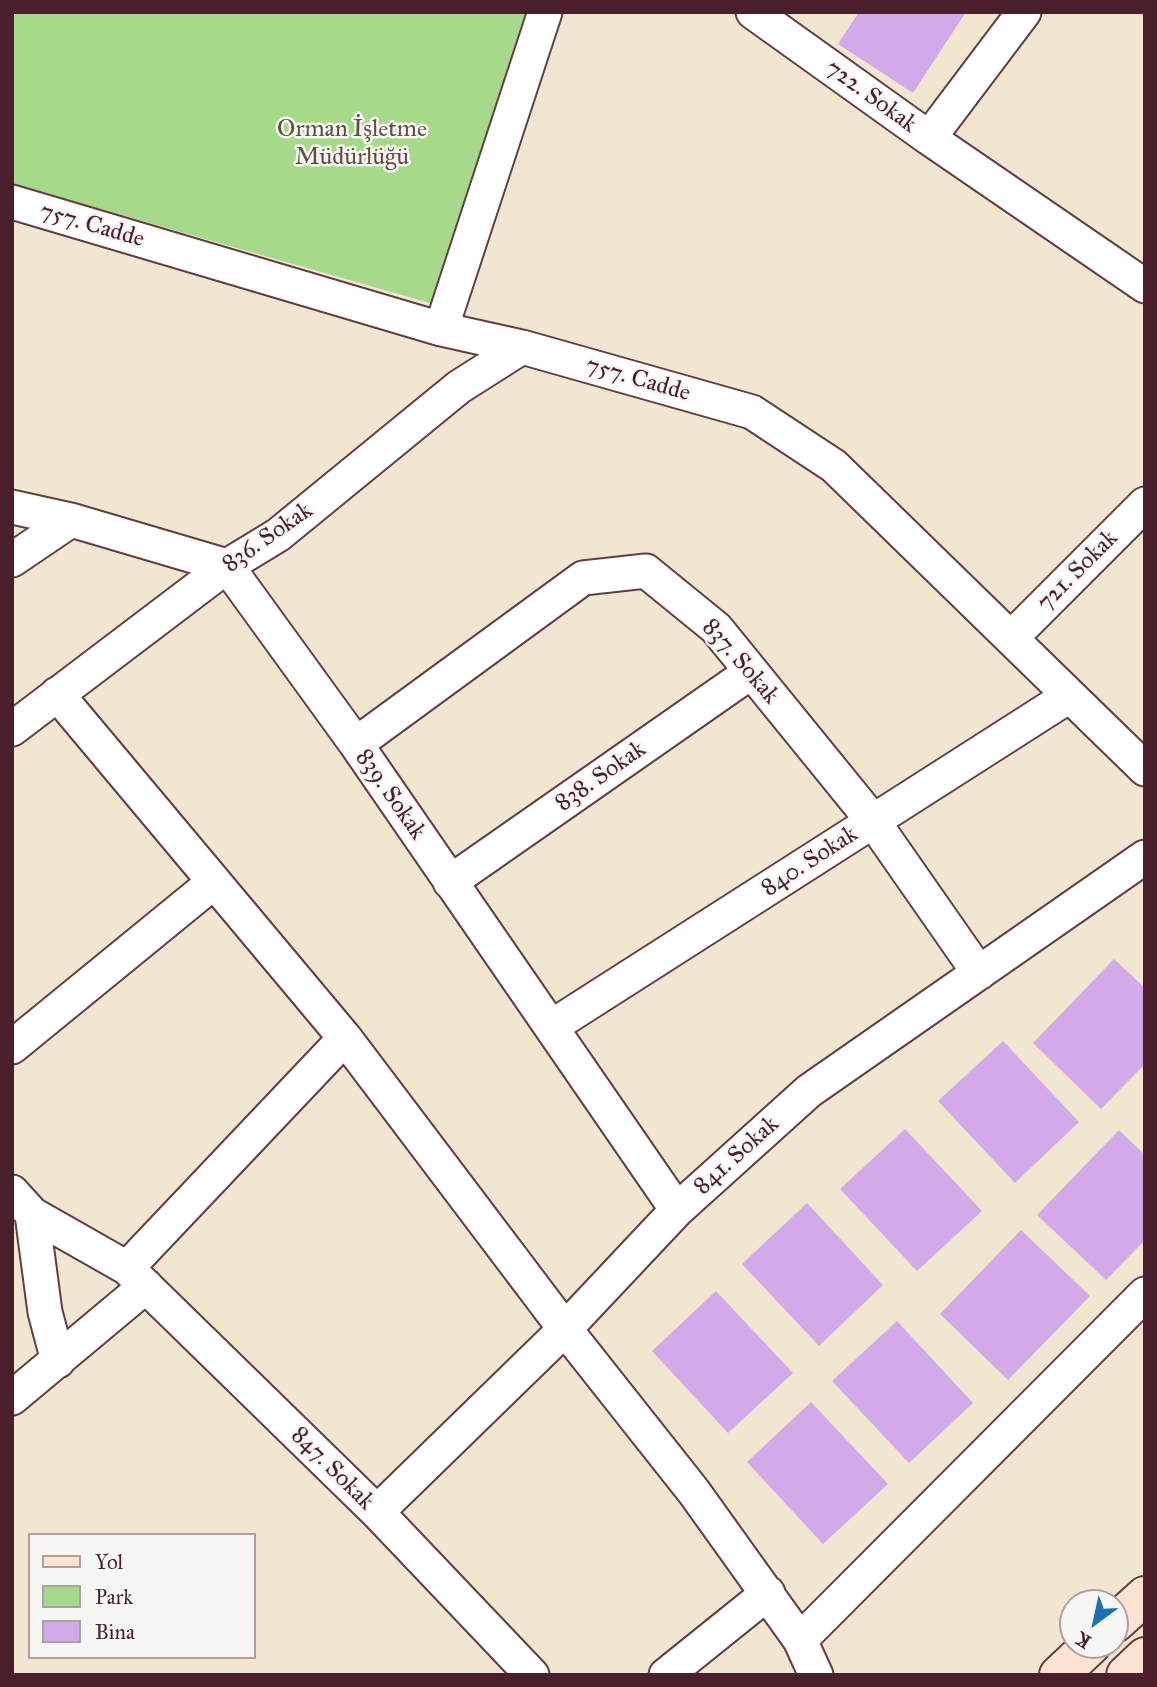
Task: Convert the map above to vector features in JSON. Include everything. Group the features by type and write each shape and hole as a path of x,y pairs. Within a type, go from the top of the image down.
{"main road":[{"path":"1129,1610 1145,1596"},
{"path":"1126,1675 1145,1657"},
{"path":"1059,1675 1076,1659"}],"street":[{"path":"441,329 545,12"},
{"name":"722. Sokak","path":"753,12 929,138 1024,12"},
{"path":"929,138 1145,286"},
{"name":"757. Cadde","path":"12,202 441,329 522,347 752,412 834,466 1145,769"},
{"name":"836. Sokak","path":"12,729 227,566 278,535 459,387 522,347"},
{"name":"721. Sokak","path":"1012,638 1145,504"},
{"path":"12,508 71,520 227,566"},
{"path":"12,560 71,520"},
{"name":"839. Sokak","path":"227,566 356,744 677,1210"},
{"name":"837. Sokak","path":"356,744 583,578 646,571 716,628 873,821 979,972"},
{"name":"838. Sokak","path":"450,882 751,672"},
{"path":"57,694 345,1038 565,1329 694,1492 800,1640 816,1675"},
{"name":"840. Sokak","path":"551,1027 1069,696"},
{"name":"841. Sokak","path":"377,1512 565,1329 677,1210 809,1091 1145,857"},
{"path":"12,1047 214,882"},
{"path":"12,1398 58,1361 137,1277 345,1038"},
{"path":"22,1203 58,1361"},
{"name":"847. Sokak","path":"22,1203 137,1277 377,1512 532,1675"},
{"path":"800,1640 1145,1294"},
{"path":"666,1675 768,1593"}],"green space":[{"name":"Orman İşletme Müdürlüğü","path":"12,12 540,12 437,305 12,184"}],"building":[{"path":"859,12 966,12 913,93 838,44"},
{"path":"1114,959 1145,988 1145,1064 1101,1109 1033,1043"},
{"path":"1003,1041 1079,1122 1015,1183 938,1101"},
{"path":"905,1129 982,1211 917,1271 840,1189"},
{"path":"1119,1130 1145,1155 1145,1240 1106,1280 1037,1215"},
{"path":"807,1203 883,1285 819,1346 742,1264"},
{"path":"1021,1230 1090,1296 1008,1380 940,1314"},
{"path":"716,1291 793,1373 728,1433 652,1351"},
{"path":"897,1321 973,1403 909,1463 832,1381"},
{"path":"811,1402 888,1484 823,1544 747,1462"}]}
